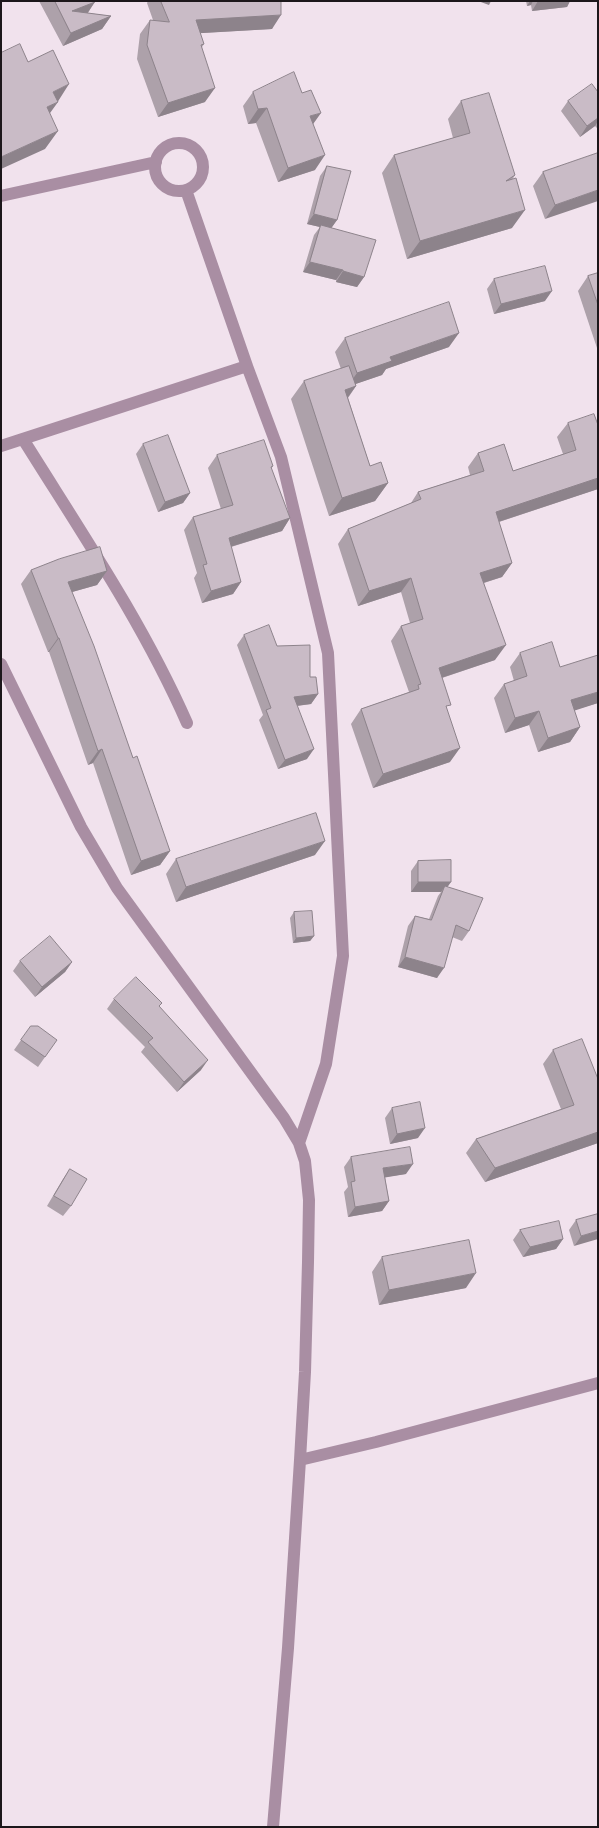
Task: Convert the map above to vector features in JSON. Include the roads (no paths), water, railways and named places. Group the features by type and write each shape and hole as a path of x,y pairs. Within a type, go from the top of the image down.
{"street":[{"path":"180,143 194,148 199,154 203,168 198,181 193,186 186,190 178,191 163,184 158,178 155,170 156,162 159,154 172,144 180,143"},
{"path":"1,196 156,162"},
{"path":"186,190 247,366 281,457 328,653 344,956 326,1064 298,1143"},
{"path":"1,446 247,366"},
{"path":"22,439 131,612 169,681 187,723"},
{"path":"1,664 81,827 117,888 284,1118 298,1143 304,1161 309,1200 305,1372 288,1648 273,1827"},
{"path":"300,1460 376,1442 598,1382"}]}
